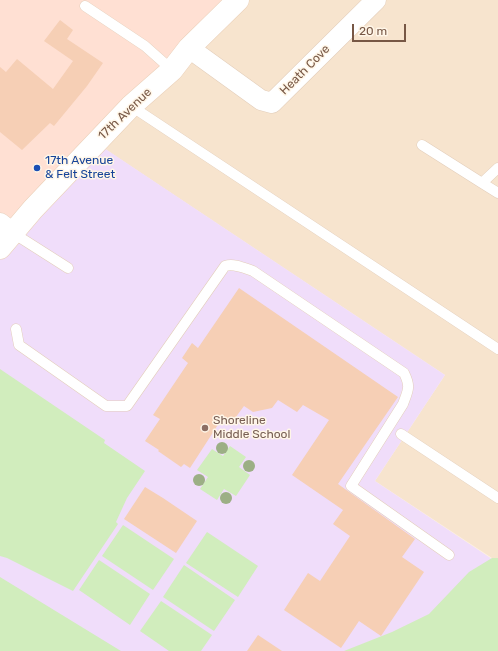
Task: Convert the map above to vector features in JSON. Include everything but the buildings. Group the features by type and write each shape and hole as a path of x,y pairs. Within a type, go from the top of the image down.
{"main road":[{"name":"17th Avenue","path":"4,235 33,209 130,106 172,70 189,48 238,0"}],"street":[{"name":"Heath Cove","path":"189,48 261,100 272,102 376,0"}],"lane":[{"path":"85,6 145,46 172,70"},
{"path":"130,106 498,349"},
{"path":"422,145 498,194"},
{"path":"482,183 498,168"},
{"path":"4,235 68,268"},
{"path":"16,329 19,345 106,406 127,406 225,266 238,266 253,271 404,373 408,382 408,390 403,404 351,486 449,555"},
{"path":"401,434 498,498"}],"shaded area":[{"path":"0,0 244,0 10,224 0,217"},
{"path":"243,0 498,0 498,558 492,558 375,481 445,375 95,142"},
{"name":"Shoreline Middle School","path":"95,142 445,375 375,481 498,563 447,651 0,651 0,233"}],"green space":[{"path":"0,369 105,440 104,443 145,471 127,498 116,522 118,524 73,591 7,558 0,556"},
{"path":"230,446 246,457 239,467 250,475 236,496 224,489 217,500 200,489 208,477 197,470 212,449 223,456"},
{"path":"123,525 174,559 153,590 102,556"},
{"path":"207,532 258,566 238,597 186,563"},
{"path":"492,558 498,558 498,651 344,651 392,632 429,614 469,572"},
{"path":"99,560 150,594 130,625 79,590"},
{"path":"184,565 235,600 214,631 163,597"},
{"path":"0,577 121,651 0,651"},
{"path":"161,601 212,635 201,651 169,651 140,631"}],"place":[{"name":"17th Avenue & Felt Street","path":"37,168"},
{"name":"Shoreline Middle School","path":"205,428"}]}
